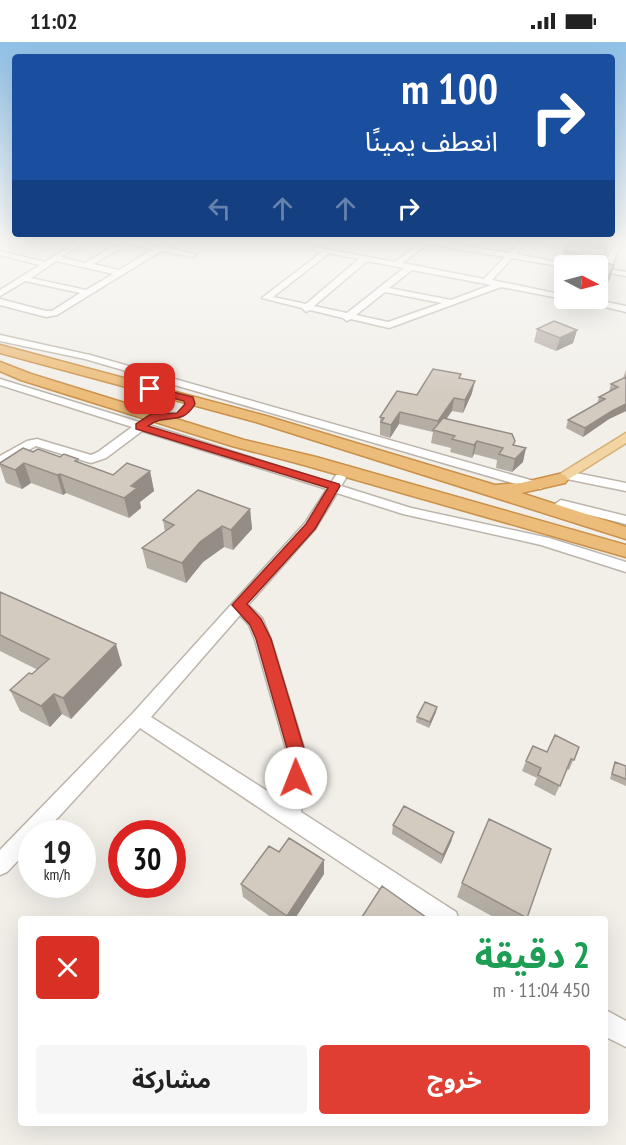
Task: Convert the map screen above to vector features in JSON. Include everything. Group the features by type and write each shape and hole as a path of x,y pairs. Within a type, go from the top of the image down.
{"highway":[{"path":"0,349 261,419 626,533"},
{"path":"0,366 26,377 238,443 626,551"},
{"path":"154,416 179,416 188,409 189,399"},
{"path":"238,443 232,435 234,431 240,425 261,419"},
{"path":"481,486 513,489 537,486 562,477"},
{"path":"562,477 556,498 561,504 602,526"}],"main road":[{"path":"562,477 626,437"}],"street":[{"path":"0,302 46,314 54,313 87,293"},
{"path":"272,293 266,298 306,309 388,325 475,293"},
{"path":"306,309 324,293"},
{"path":"347,318 377,293"},
{"path":"406,293 451,302"},
{"path":"608,305 626,309"},
{"path":"0,338 87,357 537,486"},
{"path":"72,369 87,357"},
{"path":"0,382 408,511 544,541 626,567"},
{"path":"0,461 31,443 37,442 86,459 96,458 154,416"},
{"path":"0,866 139,718 310,526 345,471"},
{"path":"562,477 626,487"},
{"path":"561,504 626,520"},
{"path":"239,605 256,622 264,639 296,752 296,778 290,816"},
{"path":"139,718 442,916"},
{"path":"608,1024 626,1035"}],"building":[{"path":"554,321 577,330 560,338 537,329"},
{"path":"433,369 461,374 459,378 475,381 465,400 454,398 438,421 400,412 391,425 381,422 384,418 380,417 397,391 417,395"},
{"path":"626,377 626,404 585,428 568,420 605,399 599,397 618,387 611,384"},
{"path":"443,418 512,434 515,441 513,445 526,448 515,459 499,454 503,448 477,441 474,445 452,439 455,436 433,430"},
{"path":"23,448 33,452 38,449 60,457 64,454 78,459 75,461 113,475 127,463 150,471 131,486 137,488 124,498 24,463 15,470 0,464"},
{"path":"198,490 250,509 231,530 222,526 200,542 182,563 142,548 174,525 163,520"},
{"path":"0,592 116,644 63,698 54,694 41,706 10,690 49,659 0,635"},
{"path":"425,702 437,707 430,722 417,717"},
{"path":"555,735 579,747 574,760 571,759 560,786 538,775 541,768 526,761 533,746 547,752"},
{"path":"615,762 626,766 626,779 612,774"},
{"path":"404,806 454,832 443,855 393,825"},
{"path":"489,819 551,849 528,916 523,916 462,883"},
{"path":"289,838 324,860 287,916 241,884 269,846 279,852"},
{"path":"382,886 424,916 363,916"}],"route":[{"path":"150,389 189,399 190,404 188,409 179,416 154,416 140,426 334,486 310,526 239,605 256,622 264,639 296,752 296,778"}]}
